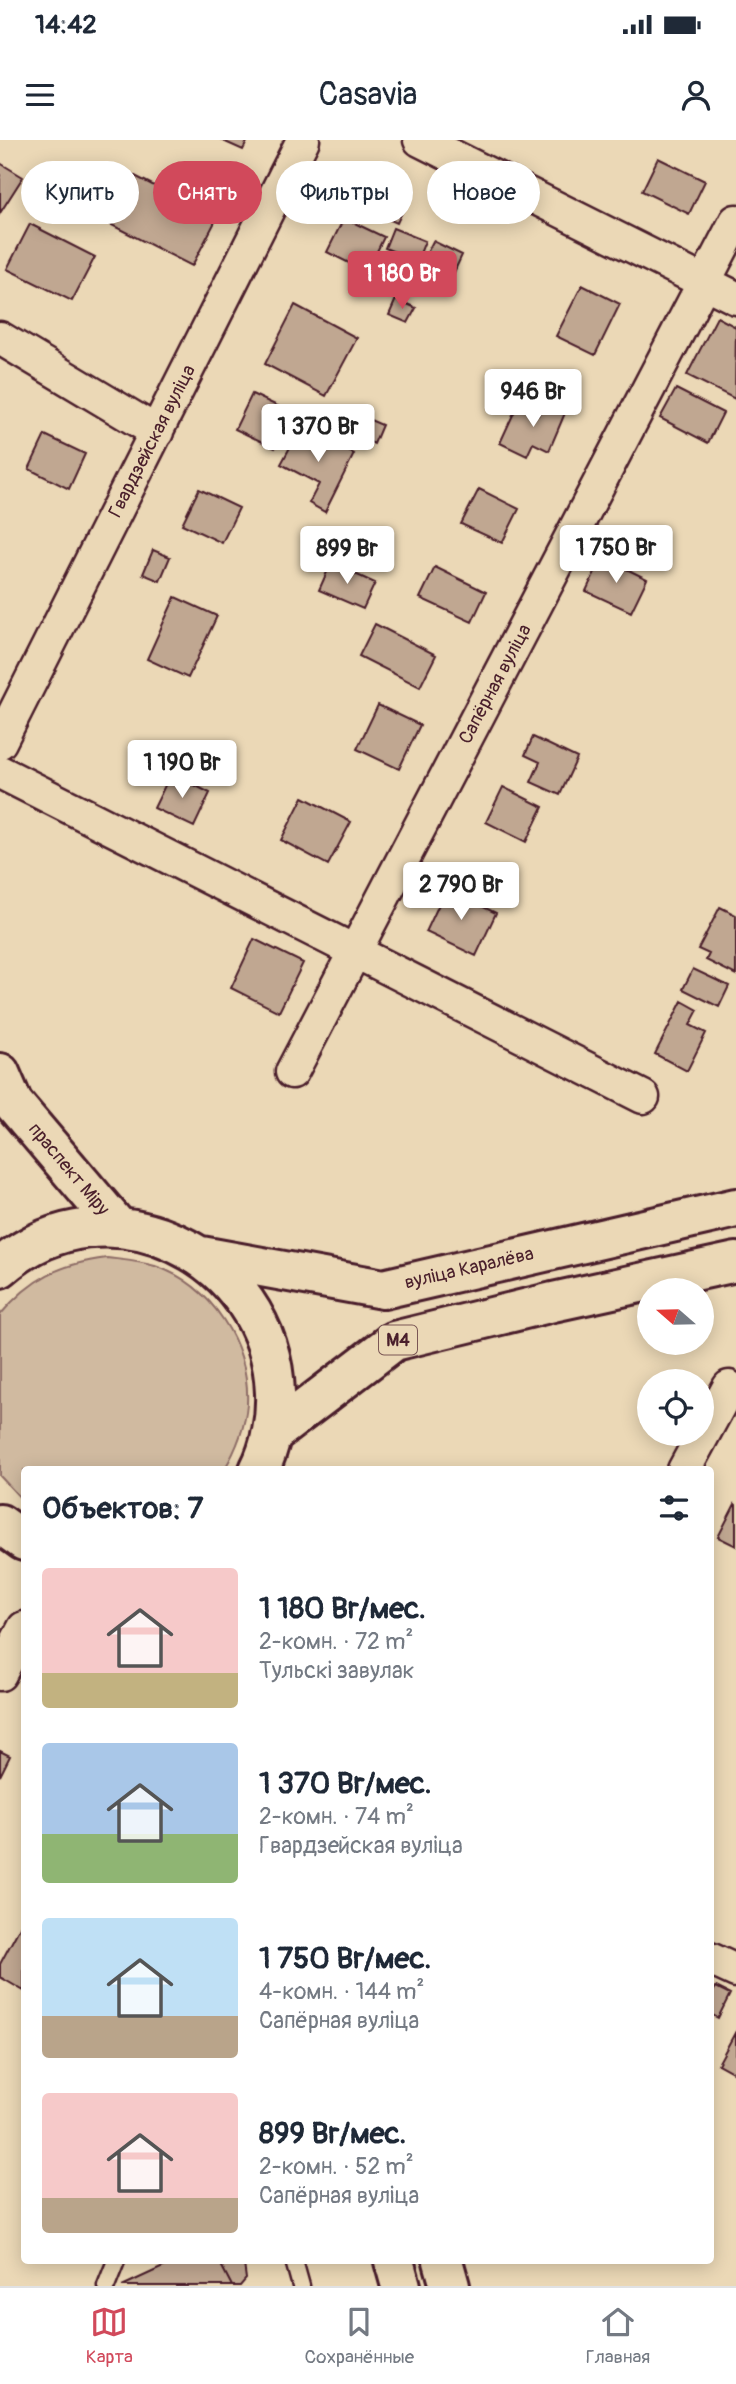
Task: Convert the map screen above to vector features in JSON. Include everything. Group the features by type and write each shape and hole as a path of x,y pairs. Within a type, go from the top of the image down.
{"main road":[{"name":"праспект Міру","path":"0,1073 13,1103 119,1228"},
{"name":"вуліца Каралёва","path":"201,1256 383,1289 736,1208"},
{"name":"праспект Міру","path":"0,1268 33,1246 61,1235 89,1229 119,1228 148,1233 175,1242 201,1256 243,1296 259,1321 269,1348 275,1377 276,1406 265,1453"},
{"name":"М4","path":"265,1453 394,1341 553,1302 736,1262"},
{"path":"0,1524 21,1539"},
{"path":"395,2264 401,2286"},
{"path":"444,2264 450,2286"}],"street":[{"name":"Гвардзейская вуліца","path":"0,742 303,140"},
{"path":"420,140 736,298"},
{"name":"Сапёрная вуліца","path":"292,1072 736,221"},
{"path":"0,338 156,432"},
{"path":"0,772 643,1097"},
{"path":"686,1466 729,1387"},
{"path":"0,1674 21,1634"},
{"path":"714,1961 736,1971"}],"lane":[{"path":"106,2286 115,2264"},
{"path":"294,2264 301,2286"}],"shaded area":[{"path":"107,1258 155,1266 194,1287 210,1302 224,1320 242,1360 247,1404 244,1422 226,1466 21,1466 21,1499 0,1476 0,1315 35,1282 61,1269"}],"building":[{"path":"221,140 248,140 243,150"},
{"path":"658,158 705,181 689,214 642,191"},
{"path":"0,163 21,176 21,180 0,213"},
{"path":"139,178 153,185 153,224 214,224 192,266 110,224 139,224"},
{"path":"30,224 95,257 72,301 7,269"},
{"path":"341,224 357,224 384,237 367,272 327,252"},
{"path":"393,228 425,241 417,261 385,248"},
{"path":"433,241 462,255 450,281 420,267"},
{"path":"385,258 413,270 404,294 375,282"},
{"path":"582,285 620,304 595,355 556,336"},
{"path":"396,299 416,308 408,323 389,315"},
{"path":"295,305 357,338 326,396 265,364"},
{"path":"717,317 736,327 735,399 687,375"},
{"path":"676,389 723,413 708,443 660,418"},
{"path":"252,394 292,413 275,448 235,429"},
{"path":"543,403 565,413 549,451 533,443 527,456 500,443 517,406 538,415"},
{"path":"354,413 382,425 374,444 346,431"},
{"path":"302,425 354,454 325,512 309,503 319,484 281,464"},
{"path":"45,435 85,454 69,489 29,469"},
{"path":"199,489 239,508 222,543 182,524"},
{"path":"479,489 519,509 502,543 461,524"},
{"path":"153,550 170,557 160,581 143,574"},
{"path":"602,557 647,579 631,612 586,591"},
{"path":"331,563 375,583 363,609 319,590"},
{"path":"435,567 486,592 472,622 420,598"},
{"path":"175,597 217,616 188,678 147,659"},
{"path":"375,624 436,655 420,687 359,656"},
{"path":"378,705 420,725 399,769 357,749"},
{"path":"533,737 577,758 560,795 531,782 540,762 525,755"},
{"path":"171,773 210,793 194,827 154,808"},
{"path":"503,787 543,807 526,842 486,822"},
{"path":"303,797 351,822 328,865 281,840"},
{"path":"446,889 496,913 476,956 426,932"},
{"path":"720,907 736,915 736,975 706,960 709,954 698,949"},
{"path":"254,939 303,963 279,1012 231,988"},
{"path":"693,969 729,986 719,1007 683,989"},
{"path":"682,1001 698,1010 690,1025 706,1033 687,1071 655,1054"},
{"path":"736,1505 736,1546 718,1537"},
{"path":"0,1751 10,1756 0,1776"},
{"path":"21,1925 21,1989 0,1977 0,1964"},
{"path":"716,1987 730,1994 718,2018 714,2016"},
{"path":"736,2031 736,2074 718,2064"},
{"path":"170,2264 221,2264 232,2286 122,2286"},
{"path":"221,2264 244,2264 246,2279 240,2286 232,2286"}]}
